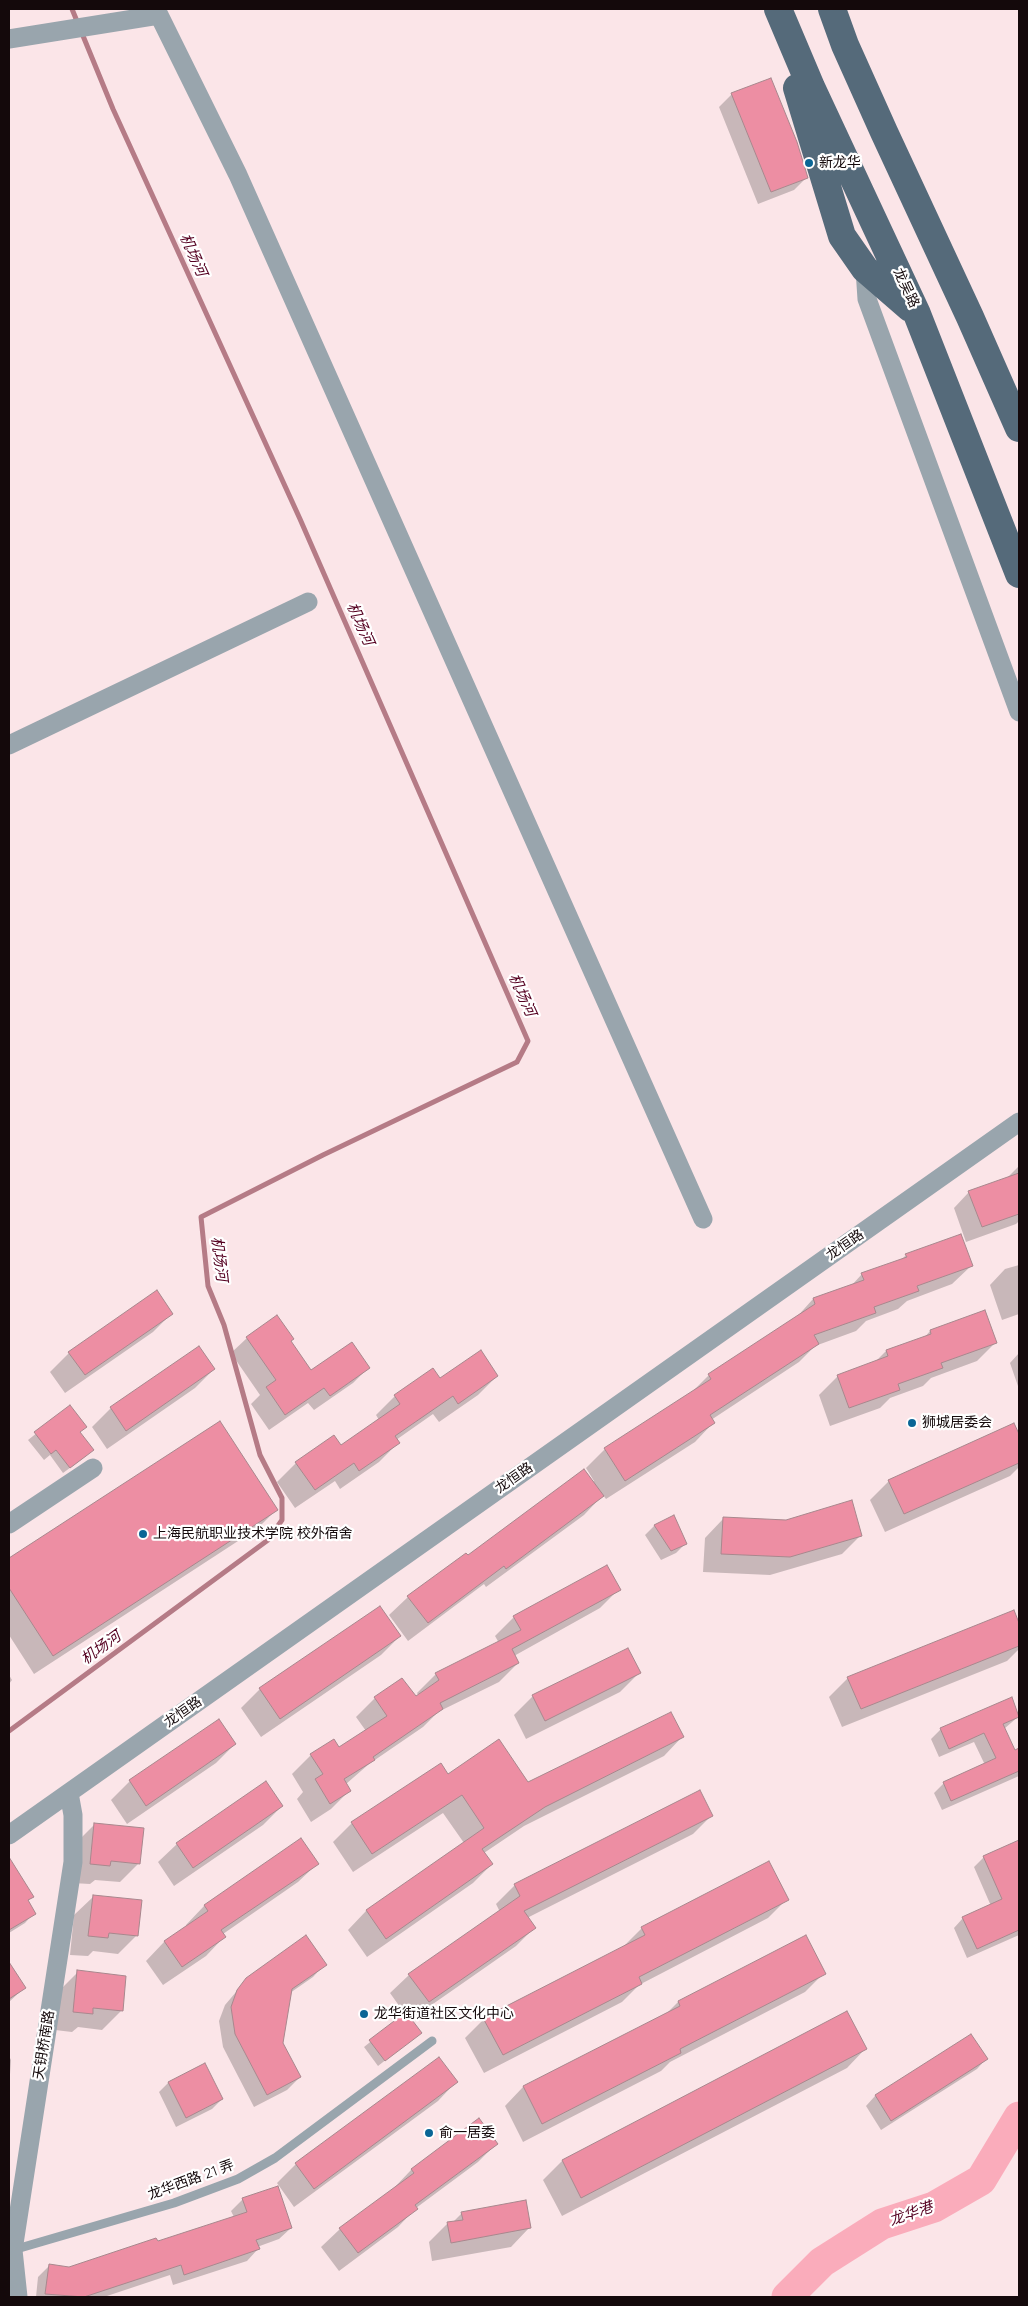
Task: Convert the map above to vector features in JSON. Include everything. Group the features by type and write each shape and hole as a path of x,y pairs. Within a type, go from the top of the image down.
{"main road":[{"path":"832,9 845,45 1019,428"},
{"path":"778,10 792,72 842,236 865,269 917,314"},
{"name":"龙吴路","path":"778,10 811,88 917,314 1019,574"}],"street":[{"path":"9,39 80,28 157,12 238,175 702,1219"},
{"path":"865,269 867,299 1019,712"},
{"path":"9,745 308,602"},
{"name":"龙恒路","path":"9,1835 1019,1122"},
{"path":"9,1524 92,1468"},
{"name":"天钥桥南路","path":"18,2297 12,2250 73,1862 73,1822 69,1793"}],"lane":[{"name":"龙华西路 21 弄","path":"12,2250 174,2203 238,2179 275,2158 432,2041"}],"building":[{"path":"771,78 797,142 808,178 771,192 731,93"},
{"path":"1019,1173 1019,1214 982,1227 968,1191"},
{"path":"961,1234 973,1266 917,1286 919,1291 874,1307 876,1313 814,1335 819,1344 710,1415 715,1423 625,1481 604,1448 711,1379 708,1374 815,1304 813,1298 864,1280 861,1273 907,1257 905,1254"},
{"path":"157,1290 173,1314 85,1375 68,1352"},
{"path":"985,1310 997,1343 941,1363 943,1368 898,1384 900,1390 849,1408 837,1375 888,1356 886,1350 931,1334 930,1330"},
{"path":"277,1315 294,1339 291,1341 311,1370 352,1342 370,1368 330,1396 324,1388 285,1415 266,1387 276,1380 246,1337"},
{"path":"199,1346 215,1369 126,1431 110,1407"},
{"path":"481,1350 498,1376 458,1404 453,1396 395,1436 400,1443 359,1471 354,1463 315,1490 295,1462 334,1435 341,1445 400,1404 394,1395 433,1368 440,1378"},
{"path":"70,1405 87,1427 80,1432 94,1450 70,1468 56,1450 51,1454 34,1432"},
{"name":"上海民航职业技术学院 校外宿舍","path":"220,1421 278,1510 53,1656 9,1588 9,1558"},
{"path":"1014,1423 1019,1434 1019,1463 904,1514 888,1480"},
{"path":"584,1469 604,1496 506,1569 504,1566 428,1623 407,1596 466,1553 468,1555"},
{"path":"852,1500 862,1536 790,1557 721,1554 723,1517 786,1520"},
{"path":"674,1515 687,1544 671,1551 654,1525"},
{"path":"607,1565 621,1590 512,1649 519,1663 440,1703 443,1709 373,1757 375,1760 344,1779 351,1791 330,1804 315,1779 323,1774 310,1754 334,1739 339,1747 387,1716 374,1697 402,1678 416,1696 439,1680 435,1673 521,1630 513,1616"},
{"path":"380,1606 401,1636 280,1719 259,1688"},
{"path":"1014,1610 1019,1623 1019,1646 861,1709 847,1677"},
{"path":"628,1648 641,1673 545,1721 532,1695"},
{"path":"1012,1697 1019,1717 1003,1724 1015,1750 1019,1748 1019,1771 951,1801 943,1782 996,1758 984,1733 949,1749 940,1728"},
{"path":"671,1712 684,1737 545,1807 482,1849 493,1864 386,1939 366,1910 484,1828 462,1795 372,1854 351,1822 441,1763 448,1774 499,1739 528,1782"},
{"path":"219,1719 236,1744 146,1806 129,1780"},
{"path":"266,1781 283,1806 193,1868 176,1843"},
{"path":"700,1790 713,1816 524,1911 536,1928 429,2002 408,1974 520,1896 514,1884"},
{"path":"94,1823 144,1828 140,1864 111,1861 110,1866 90,1864"},
{"path":"301,1838 319,1864 221,1930 226,1937 182,1967 164,1941 208,1911 204,1905"},
{"path":"1019,1840 1019,1930 977,1949 962,1917 1002,1899 983,1856"},
{"path":"9,1857 34,1897 28,1900 36,1914 9,1930"},
{"path":"769,1861 789,1900 639,1977 642,1984 503,2055 483,2018 645,1935 641,1927"},
{"path":"93,1895 142,1900 138,1936 109,1933 108,1938 88,1936"},
{"path":"306,1935 327,1965 292,1989 283,2043 301,2077 267,2095 235,2034 231,2007 237,1990 246,1978"},
{"path":"806,1935 826,1974 680,2049 681,2053 542,2124 523,2086 680,2006 678,2001"},
{"path":"9,1962 26,1988 9,1999"},
{"path":"77,1970 126,1976 123,2011 93,2008 93,2014 73,2012"},
{"path":"847,2011 867,2049 581,2198 562,2160"},
{"path":"406,2012 422,2033 385,2061 369,2040"},
{"path":"971,2034 988,2059 891,2121 875,2095"},
{"path":"439,2057 458,2082 314,2189 295,2163"},
{"path":"205,2063 223,2099 186,2118 168,2082"},
{"path":"479,2118 498,2144 415,2205 418,2209 358,2253 339,2228 414,2173 411,2169"},
{"path":"278,2186 292,2228 256,2240 260,2249 184,2275 181,2265 84,2297 45,2294 49,2264 69,2267 156,2238 158,2241 247,2212 242,2198"},
{"path":"526,2200 531,2228 451,2243 447,2222 463,2220 461,2212"}],"waterway":[{"name":"机场河","path":"9,1731 268,1540 282,1520 282,1498 260,1455 224,1325 208,1286 201,1217 323,1155 517,1062 528,1041 300,519 113,109 72,9"},
{"name":"龙华港","path":"787,2297 822,2262 882,2224 934,2207 981,2180 1019,2117"}],"place":[{"name":"新龙华","path":"809,163"},
{"name":"狮城居委会","path":"912,1423"},
{"name":"上海民航职业技术学院 校外宿舍","path":"143,1534"},
{"name":"龙华街道社区文化中心","path":"364,2014"},
{"name":"俞一居委","path":"429,2133"}]}
